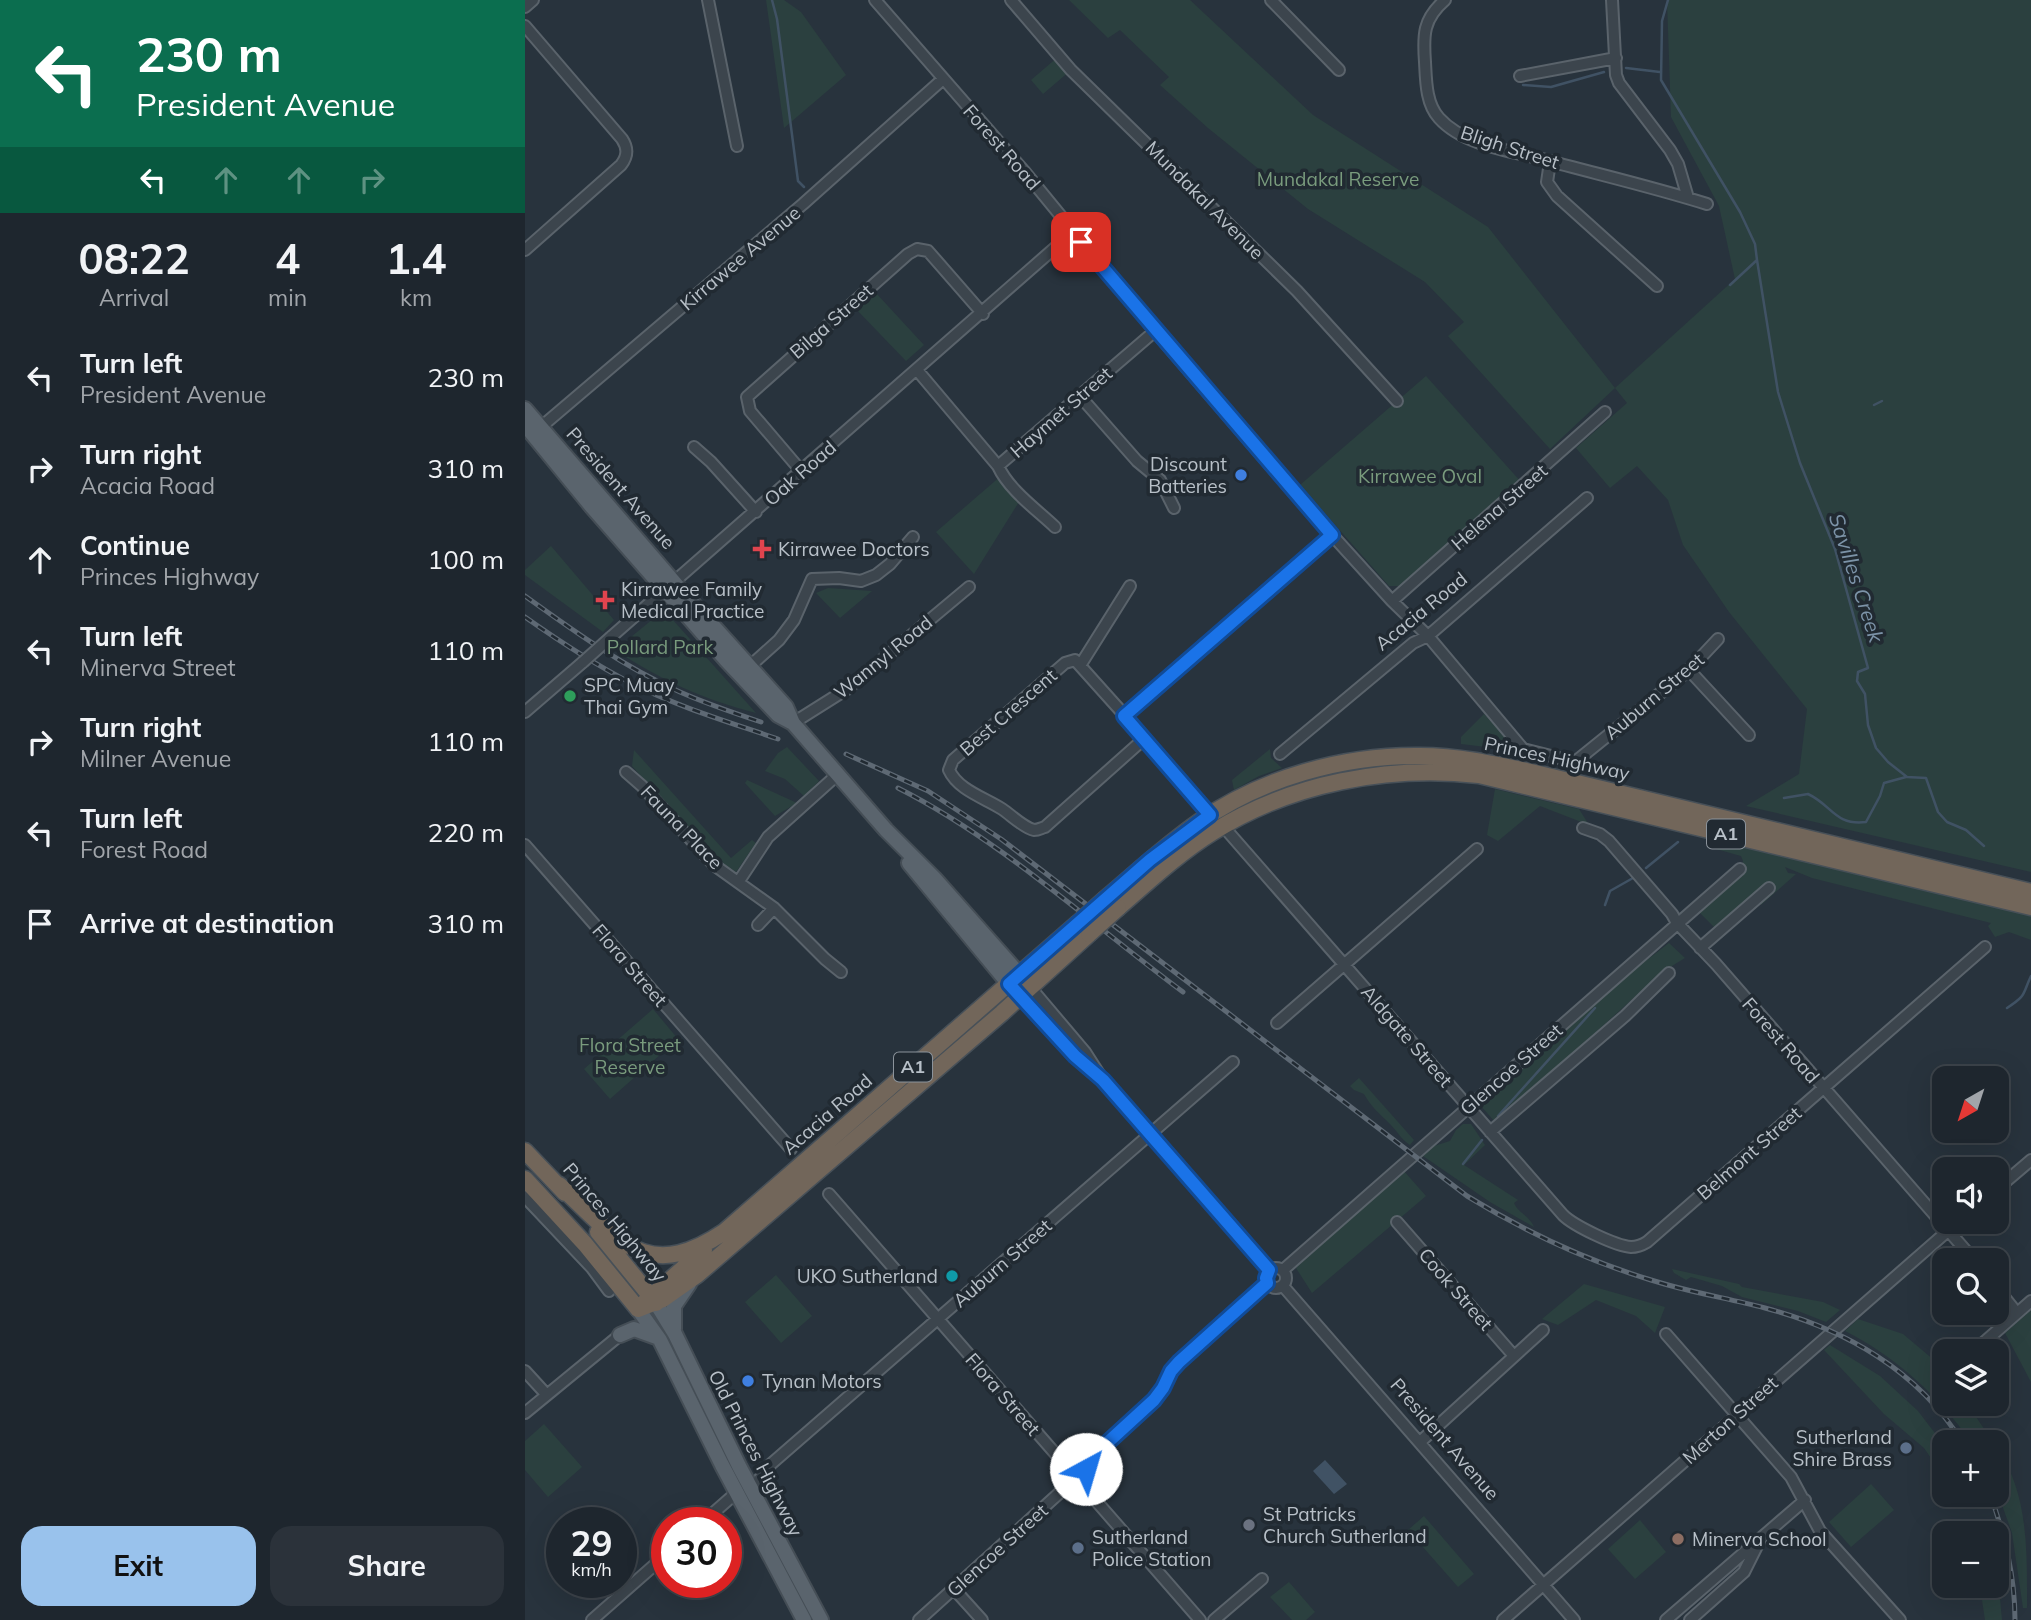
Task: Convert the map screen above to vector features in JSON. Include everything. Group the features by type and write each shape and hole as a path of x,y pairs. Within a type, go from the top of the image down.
{"highway":[{"name":"Princes Highway","path":"1111,904 1169,844 1231,802 1277,781 1335,765 1392,757 1453,758 1490,763 2031,892"},
{"name":"Princes Highway","path":"1111,904 1223,826 1267,804 1335,783 1420,771 1479,775 2031,907"},
{"name":"Acacia Road","path":"653,1300 697,1275 1111,904"},
{"name":"Acacia Road","path":"559,1185 617,1238 646,1254 665,1256 685,1253 703,1246 1020,985"},
{"name":"Princes Highway","path":"525,1151 559,1185 653,1300"},
{"name":"Princes Highway","path":"525,1179 585,1244 638,1309"},
{"name":"A1","path":"653,1300 724,1231"},
{"path":"638,1309 653,1300"}],"main road":[{"name":"President Avenue","path":"525,409 532,427 592,507 786,707 793,723 886,830 954,920 1020,985"},
{"name":"President Avenue","path":"669,585 778,715 793,723"},
{"path":"675,1334 672,1313 674,1306 697,1275"},
{"name":"Old Princes Highway","path":"653,1300 675,1334 732,1464"},
{"name":"Old Princes Highway","path":"638,1309 660,1340 732,1464 755,1497 821,1620"},
{"path":"620,1335 630,1329 638,1329 660,1340"},
{"path":"732,1464 740,1476 736,1493"},
{"name":"Old Princes Highway","path":"736,1493 804,1620"}],"street":[{"path":"525,7 533,0"},
{"path":"708,0 737,146"},
{"name":"Forest Road","path":"875,0 1024,171 1155,331 1332,535 1428,636 1486,707"},
{"name":"Mundakal Avenue","path":"1011,0 1071,70 1297,291 1397,401"},
{"path":"1271,0 1339,71"},
{"name":"Bligh Street","path":"1445,0 1432,12 1426,27 1426,88 1439,119 1466,136 1550,162 1707,204"},
{"path":"1612,0 1619,83 1674,157 1688,198"},
{"path":"525,26 622,139 627,154 621,165 525,250"},
{"path":"1520,76 1616,58"},
{"name":"Kirrawee Avenue","path":"532,427 803,204 943,79"},
{"path":"1550,162 1547,182 1557,196 1657,286"},
{"name":"Oak Road","path":"525,712 983,314 1073,232"},
{"name":"Bilga Street","path":"801,472 750,411 747,397 890,270 912,251 924,249 983,314"},
{"name":"Haymet Street","path":"918,370 998,466 1155,331"},
{"path":"1079,395 1137,461 1160,480 1174,508"},
{"name":"Helena Street","path":"1392,601 1605,412"},
{"path":"694,447 756,512"},
{"path":"998,466 1002,475 1022,497 1055,527"},
{"name":"Acacia Road","path":"1280,754 1413,643 1428,636 1587,498"},
{"path":"1124,716 1332,535"},
{"path":"749,667 779,640 794,620 812,579 839,578 861,581 876,575 890,564 913,537"},
{"path":"1130,586 1076,662 1210,815"},
{"name":"Wannyl Road","path":"793,723 847,689 969,587"},
{"name":"Auburn Street","path":"1486,707 1523,749 1575,762 1689,670 1718,639"},
{"name":"Best Crescent","path":"1076,662 1065,663 953,760 949,766 952,776 975,795 1037,830 1045,827 1145,738"},
{"path":"1689,670 1749,734"},
{"name":"Fauna Place","path":"626,772 714,865 774,908 841,972"},
{"name":"Fauna Place","path":"739,881 768,837 837,775"},
{"name":"Aldgate Street","path":"1223,826 1567,1218 1587,1230 1626,1246 1639,1246"},
{"name":"Forest Road","path":"1584,828 1609,841 1677,923 1932,1212"},
{"name":"Flora Street","path":"525,845 791,1149"},
{"path":"1277,1023 1476,849"},
{"name":"Glencoe Street","path":"1283,1270 1739,869"},
{"path":"1700,948 1769,888"},
{"path":"758,925 774,908"},
{"name":"Belmont Street","path":"1639,1246 1647,1242 1985,947"},
{"name":"Glencoe Street","path":"1490,1132 1625,1016 1669,973"},
{"name":"President Avenue","path":"1020,985 1075,1056 1103,1080 1269,1270"},
{"name":"Auburn Street","path":"755,1497 758,1481 771,1464 1233,1062"},
{"path":"2009,1179 2031,1160"},
{"name":"Flora Street","path":"829,1194 1067,1467"},
{"path":"525,1196 610,1290"},
{"name":"Cook Street","path":"1397,1222 1514,1356"},
{"name":"Merton Street","path":"1503,1620 1943,1234"},
{"name":"Forest Road","path":"1951,1234 1964,1248"},
{"path":"1276,1267 1283,1270 1287,1277 1283,1286 1273,1288 1267,1283 1269,1270 1276,1267"},
{"path":"1082,1466 1154,1400 1179,1362 1267,1283"},
{"name":"President Avenue","path":"1283,1286 1574,1620"},
{"path":"1988,1339 2031,1301"},
{"path":"2009,1303 2017,1313"},
{"path":"1420,1442 1543,1330"},
{"path":"1665,1334 1795,1482 1820,1531 1900,1620"},
{"path":"525,1413 620,1335"},
{"path":"525,1371 546,1394"},
{"path":"722,1506 728,1490 732,1464 755,1471 771,1464"},
{"path":"1074,1464 1082,1466 1089,1476 1084,1487 1073,1490 1066,1487 1062,1479 1067,1467 1074,1464"},
{"name":"Glencoe Street","path":"920,1618 1066,1487"},
{"path":"1084,1487 1200,1620"},
{"path":"722,1506 736,1493"},
{"path":"1666,1620 1805,1500"},
{"path":"722,1506 735,1508 751,1520"},
{"path":"1690,1620 1746,1568 1765,1535"},
{"path":"1736,1559 1744,1562 1746,1568"},
{"path":"592,1620 651,1568"},
{"path":"1214,1620 1262,1579"},
{"path":"954,1589 982,1620"}],"green space":[{"path":"766,0 784,0 801,12 846,75 784,128"},
{"name":"Mundakal Reserve","path":"1069,0 1190,0 1313,115 1488,227 1615,388 1550,449 1448,336 1464,322 1425,282 1308,209 1208,128 1160,85 1169,77 1120,30 1108,38"},
{"path":"1667,0 2031,0 2031,872 1746,806 1799,774 1807,709 1729,612 1683,545 1668,500 1637,466 1610,488 1576,448 1627,403 1615,388 1735,279 1719,206 1671,117"},
{"path":"1059,56 1071,70 1043,94 1031,80"},
{"path":"875,292 924,345 906,361 855,308"},
{"name":"Kirrawee Oval","path":"1426,376 1522,483 1399,586 1389,586 1300,485"},
{"path":"1002,475 1022,497 974,574 936,532"},
{"path":"551,546 614,620 603,632 525,575 525,570"},
{"path":"828,588 872,591 840,618 816,593"},
{"name":"Pollard Park","path":"664,610 756,713 683,688 615,650"},
{"path":"1484,714 1520,751 1461,744 1461,737"},
{"path":"787,747 819,781 804,796 785,779 765,771 778,753"},
{"path":"1270,749 1271,758 1282,768 1259,776 1234,790 1232,780"},
{"path":"634,750 731,858 752,840 756,843 736,872 717,860 632,766"},
{"path":"747,780 797,803 775,816 745,783"},
{"path":"1495,789 1579,809 1589,825 1540,806 1498,841 1487,835"},
{"path":"1708,837 2031,915 2031,940 2009,932 1995,937 1988,926 1991,923 1812,878 1785,867 1788,873 1796,874 1761,905 1760,899 1776,885 1771,884 1716,929 1698,911 1732,879 1743,876 1743,861 1741,856 1716,849"},
{"path":"1669,943 1685,958 1662,972 1496,1123 1480,1105 1634,970"},
{"name":"Flora Street Reserve","path":"653,1009 678,1039 610,1099 584,1069"},
{"path":"1359,1078 1414,1140 1410,1145 1364,1094 1350,1086"},
{"path":"1463,1124 1471,1124 1485,1145 1464,1165 1518,1200 1514,1203 1534,1227 1490,1202 1423,1156 1434,1146 1450,1141"},
{"path":"1403,1170 1426,1196 1312,1293 1296,1268"},
{"path":"1672,1269 1739,1284 1742,1287 1823,1302 1840,1310 1826,1322 1798,1311 1742,1297 1722,1286 1691,1277 1686,1280"},
{"path":"776,1275 812,1316 781,1343 745,1302"},
{"path":"1584,1284 1665,1307 1655,1333 1636,1316 1596,1300 1558,1325 1542,1319"},
{"path":"2031,1310 2031,1382 2009,1339 2005,1333"},
{"path":"1858,1319 1903,1334 1932,1358 1932,1395 1899,1365 1845,1331"},
{"path":"1830,1345 1880,1376 1918,1411 1933,1430 1932,1460 1924,1448 1884,1414 1824,1350"},
{"path":"1951,1416 1975,1416 1985,1430 1962,1430"},
{"path":"544,1424 582,1467 548,1497 525,1470 525,1441"},
{"path":"2009,1470 2021,1504 2024,1525 2027,1608 2023,1608 2012,1533 2003,1507 2009,1507"},
{"path":"1871,1484 1894,1510 1851,1547 1829,1522"},
{"path":"1424,1516 1474,1574 1458,1587 1408,1530"},
{"path":"1640,1520 1666,1552 1635,1579 1608,1549"},
{"path":"1289,1582 1315,1612 1306,1620 1292,1620 1270,1597"},
{"path":"2000,1598 2002,1620 1985,1620 1982,1600"}],"water":[{"path":"1325,1460 1347,1484 1334,1494 1313,1471"}],"waterway":[{"path":"772,0 777,19 798,181 804,187"},
{"name":"Savilles Creek","path":"1668,0 1662,21 1661,80 1740,212 1755,244 1757,260 1730,285"},
{"path":"1626,68 1660,72"},
{"path":"1523,85 1551,87 1604,72"},
{"name":"Savilles Creek","path":"1757,260 1778,392 1800,463 1835,549 1868,668 1858,672 1857,681 1865,694 1868,725 1876,748 1907,777 1926,778 1938,812 1947,822 1966,830 1984,846"},
{"path":"1874,405 1882,401"},
{"path":"1784,798 1808,794 1840,818 1866,822 1884,783 1906,777"},
{"path":"1646,868 1678,842"},
{"path":"1605,905 1610,891 1633,878"},
{"path":"2007,1008 2021,997 2031,976"},
{"path":"1498,1116 1595,1008"},
{"path":"1463,1164 1482,1140"}],"railway":[{"path":"525,596 581,636 639,672 690,696 761,722"},
{"path":"525,617 590,660 649,692 778,739"},
{"path":"846,754 928,791 1001,839 1467,1196 1511,1222 1603,1264 1665,1284 1765,1308 1823,1328 1877,1356 1901,1373 1924,1394 1954,1430"},
{"path":"898,788 936,809 1009,857 1183,992"},
{"path":"1994,1507 2008,1556 2015,1620"}],"place":[{"name":"Discount Batteries","path":"1241,475"},
{"name":"Kirrawee Doctors","path":"762,549"},
{"name":"Kirrawee Family Medical Practice","path":"605,600"},
{"name":"SPC Muay Thai Gym","path":"570,696"},
{"name":"UKO Sutherland","path":"952,1276"},
{"name":"Tynan Motors","path":"748,1381"},
{"name":"Sutherland Shire Brass","path":"1906,1448"},
{"name":"St Patricks Church Sutherland","path":"1249,1525"},
{"name":"Minerva School","path":"1678,1539"},
{"name":"Sutherland Police Station","path":"1078,1548"}],"route":[{"path":"1081,242 1332,535 1124,716 1210,815 1150,860 1009,984 1075,1056 1103,1080 1269,1270 1266,1274 1267,1283 1171,1371 1154,1400 1082,1466 1086,1469"}]}
